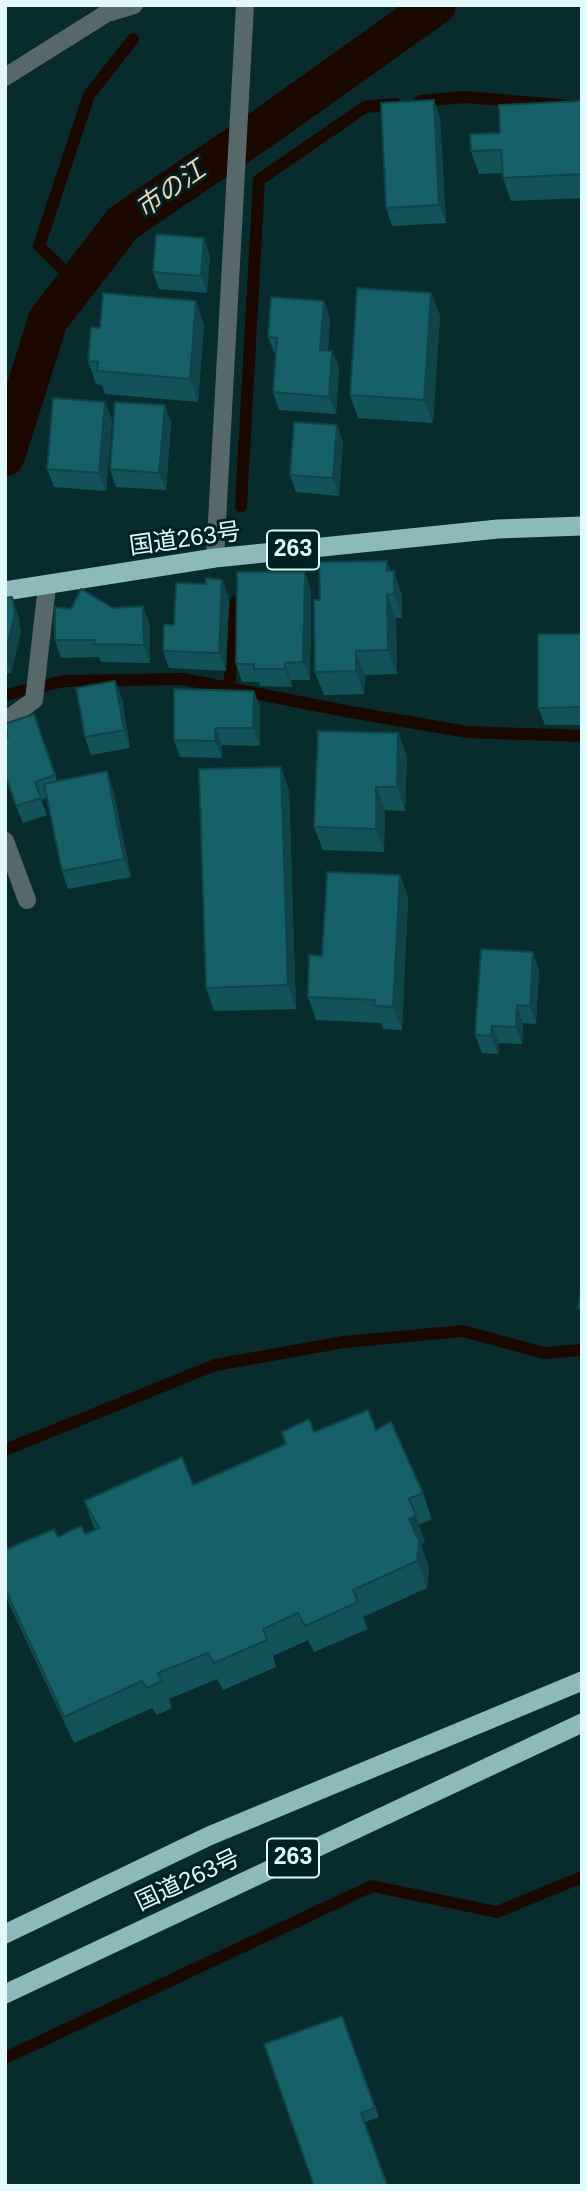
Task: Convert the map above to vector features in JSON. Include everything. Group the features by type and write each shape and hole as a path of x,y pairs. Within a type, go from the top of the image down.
{"highway":[{"name":"国道263号","path":"5,591 215,558 498,529 582,526"},
{"name":"国道263号","path":"5,1934 209,1836 582,1681"},
{"name":"国道263号","path":"5,1994 582,1723"}],"street":[{"path":"5,77 107,13 134,5"},
{"path":"215,558 245,5"},
{"path":"5,721 34,700 47,586"},
{"path":"5,841 27,900"}],"building":[{"path":"434,100 439,205 386,208 381,103"},
{"path":"582,101 582,174 503,178 501,150 471,151 470,134 500,133 499,105"},
{"path":"156,234 204,238 201,276 153,272"},
{"path":"357,288 431,293 424,400 350,395"},
{"path":"103,293 196,301 190,379 97,371 98,362 88,361 91,327 100,328"},
{"path":"271,297 324,301 320,350 332,351 329,397 273,392 277,338 268,337"},
{"path":"53,398 105,402 99,473 47,469"},
{"path":"115,402 165,405 159,473 110,469"},
{"path":"294,422 337,425 333,478 290,475"},
{"path":"387,561 387,571 394,571 394,594 387,595 388,650 356,651 356,671 315,672 314,600 320,600 319,562"},
{"path":"237,572 305,572 303,662 285,663 285,669 254,669 254,664 236,664"},
{"path":"206,578 222,580 219,653 163,651 164,625 174,625 176,583 206,584"},
{"path":"81,589 113,608 143,606 144,645 94,644 95,640 55,640 55,607 71,609"},
{"path":"12,597 15,614 5,654 5,598"},
{"path":"538,634 582,634 582,707 538,708"},
{"path":"115,681 124,730 85,737 76,688"},
{"path":"174,689 254,691 253,728 216,728 215,741 174,740"},
{"path":"34,714 55,775 35,782 41,798 16,806 5,774 5,738 8,737 5,724"},
{"path":"318,731 398,733 397,787 376,787 376,829 314,827"},
{"path":"281,767 288,985 206,988 199,769"},
{"path":"107,771 124,859 62,871 44,784"},
{"path":"327,872 400,875 393,1007 374,1006 375,1000 308,997 309,955 322,956"},
{"path":"481,949 533,952 530,1006 517,1005 516,1027 492,1026 491,1036 475,1035"},
{"path":"581,1290 582,1308 578,1308"},
{"path":"368,1410 376,1430 391,1422 423,1493 409,1499 416,1515 409,1519 419,1541 417,1561 353,1590 358,1602 305,1626 298,1613 263,1629 267,1640 214,1663 208,1653 158,1673 162,1681 147,1688 142,1681 64,1717 5,1589 5,1550 54,1529 58,1537 81,1526 85,1534 99,1528 84,1501 182,1457 193,1485 286,1444 282,1432 309,1419 314,1432"},
{"path":"342,2016 375,2108 361,2113 387,2185 384,2186 314,2186 264,2044"}],"waterway":[{"name":"市の江","path":"5,456 48,320 123,223 266,126 436,5"},
{"path":"77,283 39,246 89,95 133,39"},
{"path":"420,101 466,97 582,107"},
{"path":"241,506 259,180 365,107 395,104"},
{"path":"229,688 236,602"},
{"path":"5,695 64,681 183,679 467,732 582,736"},
{"path":"5,1450 215,1365 344,1342 463,1331 544,1353 582,1350"},
{"path":"5,2058 372,1886 497,1912 582,1877"}]}
